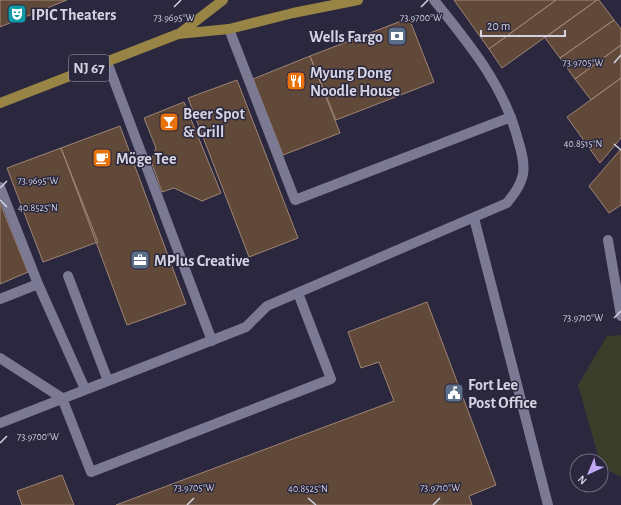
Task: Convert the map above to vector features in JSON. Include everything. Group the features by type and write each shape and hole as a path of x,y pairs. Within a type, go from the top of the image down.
{"main road":[{"name":"NJ 67","path":"0,103 178,34 224,0"},
{"name":"NJ 67","path":"178,34 229,29 293,13 358,0"}],"lane":[{"path":"0,423 246,327 267,306 507,203 516,191 523,173 521,151 511,117 492,76 434,0"},
{"path":"229,29 295,200 511,117"},
{"path":"107,62 212,341"},
{"path":"0,187 38,284 85,389"},
{"path":"474,218 548,505"},
{"path":"608,240 621,316"},
{"path":"68,276 108,381"},
{"path":"0,300 38,284"},
{"path":"0,358 62,398 91,472 331,379 298,293"}],"green space":[{"path":"621,335 621,477 609,470 609,453 597,453 578,385 607,336"}],"building":[{"name":"IPIC Theaters","path":"0,0 67,0 0,27"},
{"path":"454,0 556,0 489,49"},
{"path":"556,0 597,0 502,68 489,49"},
{"path":"599,0 614,20 560,58 545,38"},
{"path":"409,18 434,82 336,120 310,56"},
{"path":"614,20 621,29 621,45 575,79 560,58"},
{"path":"621,45 621,78 591,100 575,79"},
{"path":"310,56 340,133 283,155 253,79"},
{"path":"621,78 621,138 600,163 567,117"},
{"path":"237,80 298,238 249,257 188,98"},
{"path":"184,102 221,193 202,201 174,188 162,192 151,161 156,148 144,118"},
{"path":"120,126 186,304 127,325 61,148"},
{"path":"61,148 98,242 43,262 7,168"},
{"path":"621,149 621,205 609,213 589,186"},
{"path":"0,203 28,272 0,284"},
{"path":"427,302 496,485 469,496 472,505 116,505 394,401 379,362 361,368 348,332"},
{"path":"62,475 74,505 22,505 17,491"}],"place":[{"name":"IPIC Theaters","path":"17,14"},
{"name":"Wells Fargo","path":"397,36"},
{"name":"Myung Dong Noodle House","path":"296,81"},
{"name":"Beer Spot & Grill","path":"169,122"},
{"name":"Möge Tee","path":"102,158"},
{"name":"MPlus Creative","path":"140,260"},
{"name":"Fort Lee Post Office","path":"454,393"}]}
